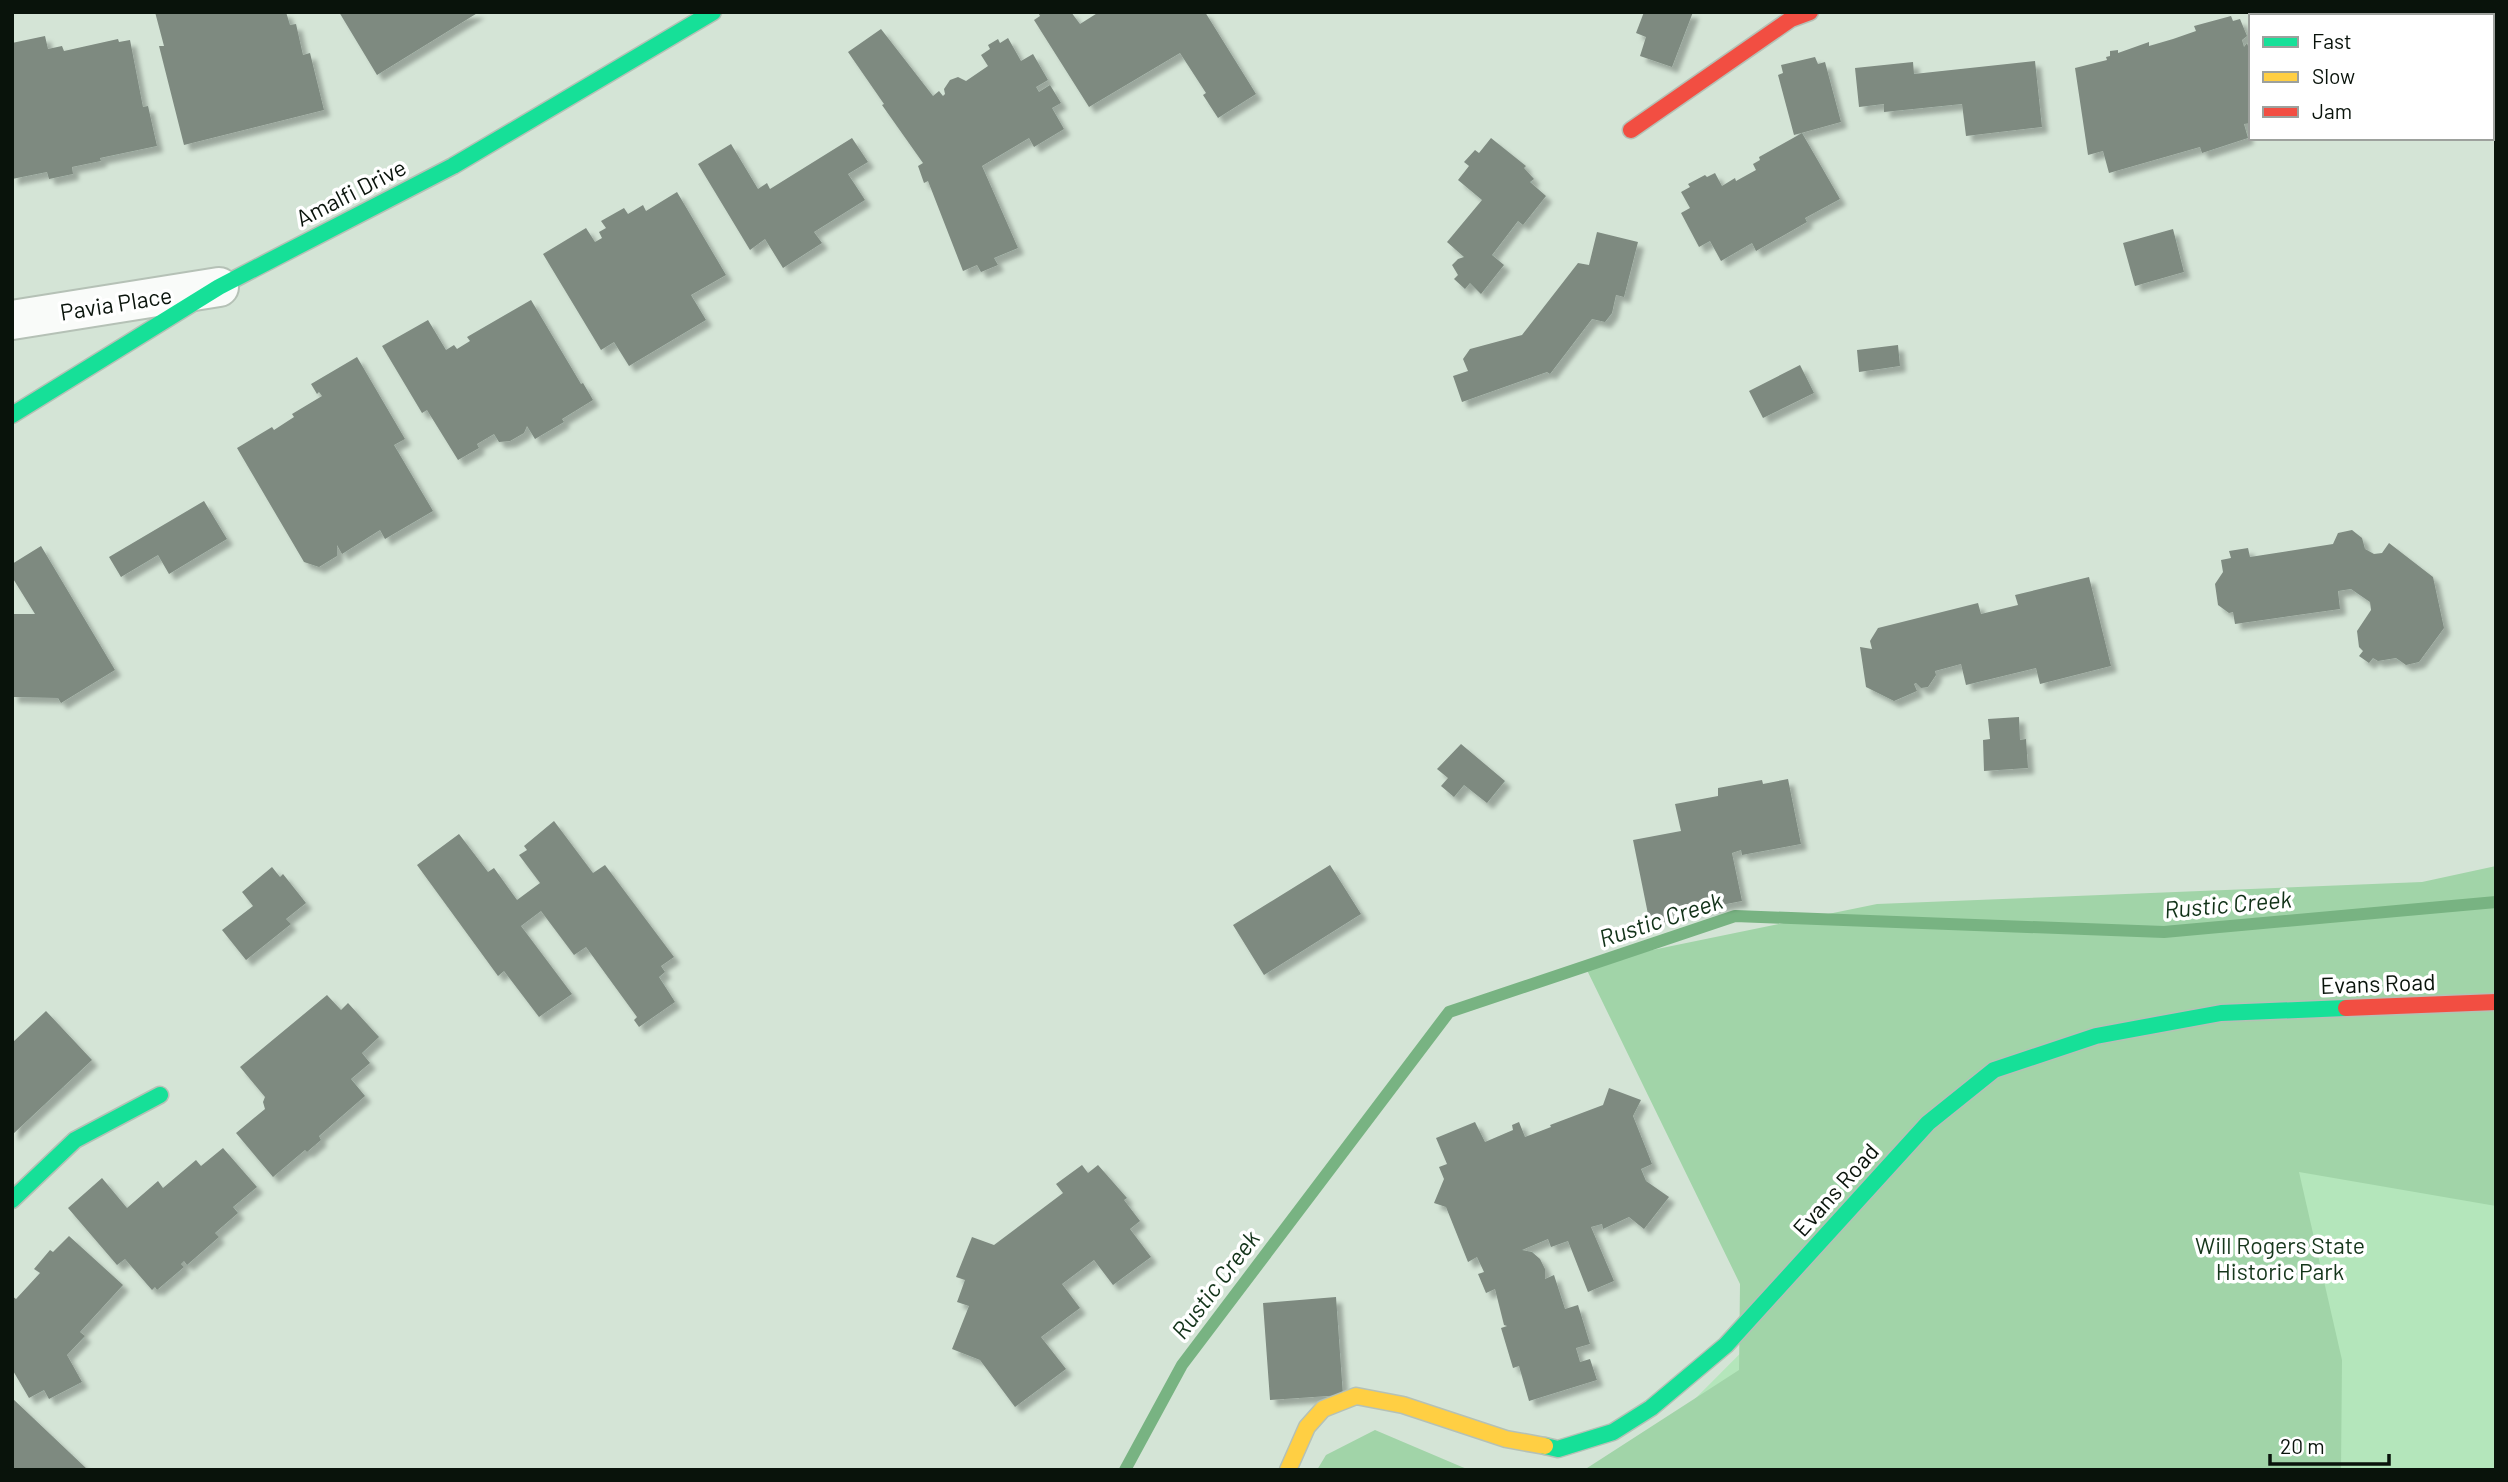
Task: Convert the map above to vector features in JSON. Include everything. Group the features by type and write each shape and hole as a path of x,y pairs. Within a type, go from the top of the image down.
{"street":[{"name":"Amalfi Drive","path":"12,415 219,287 453,166 713,12"},
{"path":"1631,130 1791,19 1810,12"},
{"name":"Pavia Place","path":"12,320 219,287"},
{"name":"Evans Road","path":"1288,1470 1307,1427 1323,1409 1356,1396 1403,1405 1506,1439 1558,1449 1613,1432 1651,1408 1726,1345 1928,1123 1994,1070 2096,1036 2221,1013 2496,1002"},
{"path":"12,1200 75,1140 160,1095"}],"green space":[{"path":"2496,866 2496,1206 2299,1172 2342,1360 2341,1470 1584,1470 1739,1370 1740,1284 1584,964 1877,904 2422,882"},
{"name":"Will Rogers State Historic Park","path":"2496,1057 2496,1470 1617,1470 1662,1432 1862,1231"},
{"path":"1375,1430 1470,1470 1317,1470 1326,1455"}],"building":[{"path":"155,12 286,12 290,25 296,24 303,55 310,53 324,110 184,145 159,46 164,46"},
{"path":"339,12 479,12 377,75"},
{"path":"1038,12 1071,12 1080,24 1099,12 1205,12 1256,94 1218,118 1203,95 1206,93 1180,53 1089,107 1034,20 1040,16"},
{"path":"1644,12 1693,12 1672,67 1640,56 1646,37 1636,33"},
{"path":"2231,16 2233,21 2240,19 2247,36 2242,40 2244,47 2247,43 2249,49 2249,123 2244,124 2248,138 2202,153 2200,147 2109,173 2103,151 2088,155 2075,68 2107,60 2110,51 2118,50 2118,53 2149,42 2149,46 2196,31 2194,26"},
{"path":"881,29 933,96 939,91 943,96 950,80 958,77 966,81 988,66 981,55 990,49 988,45 998,39 1000,43 1008,38 1021,61 1033,54 1048,80 1036,87 1039,92 1050,85 1061,103 1052,108 1064,129 1034,147 1029,138 982,166 1018,248 994,258 998,265 981,272 977,265 963,271 928,181 924,183 918,166 923,163 848,52"},
{"path":"45,36 48,49 62,46 64,51 118,39 119,42 130,40 143,107 148,106 157,146 72,167 73,174 49,179 47,172 12,179 12,43"},
{"path":"1815,57 1818,64 1825,62 1841,122 1794,135 1778,75 1783,73 1781,65"},
{"path":"2035,61 2042,127 1966,136 1962,104 1884,112 1884,104 1859,107 1855,68 1913,62 1914,74"},
{"path":"1802,133 1840,199 1805,218 1807,222 1756,251 1752,243 1721,261 1710,241 1699,247 1681,213 1690,208 1681,192 1690,187 1688,184 1715,173 1722,186 1735,178 1736,181 1756,170 1753,164 1760,160 1759,157"},
{"path":"852,138 868,162 848,174 865,200 814,232 822,243 783,268 765,239 750,250 698,164 731,144 758,189 767,183 770,189"},
{"path":"1491,138 1526,166 1524,168 1534,179 1530,182 1546,196 1523,225 1518,221 1492,255 1504,265 1481,294 1470,283 1465,289 1454,279 1458,275 1452,265 1464,257 1447,242 1482,200 1458,180 1469,166 1464,162 1475,150 1479,153"},
{"path":"677,192 726,275 691,295 706,320 629,366 614,342 601,350 543,254 586,228 595,242 602,238 599,232 606,228 601,221 624,208 628,214 643,205 646,211"},
{"path":"2173,229 2184,272 2135,286 2123,243"},
{"path":"1597,232 1638,242 1624,297 1616,295 1612,313 1605,322 1592,319 1550,374 1547,372 1462,402 1453,376 1468,371 1463,359 1470,349 1522,335 1578,263 1589,265"},
{"path":"531,300 593,400 535,439 527,426 524,433 510,441 499,442 494,434 477,444 479,448 458,460 427,410 422,413 382,346 428,320 446,350 454,345 457,349 470,341 467,337"},
{"path":"1898,345 1900,366 1859,372 1857,350"},
{"path":"357,357 405,439 394,445 433,511 385,539 380,530 342,554 337,545 337,556 319,567 304,562 237,448 272,427 274,430 294,417 292,414 322,396 319,392 317,394 311,384"},
{"path":"1800,365 1814,393 1763,418 1749,391"},
{"path":"204,501 227,539 169,574 158,555 121,577 109,557"},
{"path":"2352,530 2362,538 2365,549 2374,554 2382,553 2389,543 2433,577 2444,628 2419,662 2406,665 2396,658 2378,661 2373,658 2369,663 2359,656 2363,651 2359,647 2357,631 2371,610 2370,602 2351,589 2338,591 2340,609 2235,624 2233,612 2229,613 2218,605 2215,584 2223,572 2221,560 2231,558 2229,551 2248,548 2250,557 2333,544 2338,533"},
{"path":"41,546 115,670 61,703 58,698 12,697 12,614 35,614 12,577 12,564"},
{"path":"2089,577 2111,666 2040,684 2036,668 1966,685 1961,664 1935,671 1936,675 1928,687 1921,688 1916,683 1914,684 1917,691 1894,701 1866,687 1860,647 1872,649 1870,641 1878,628 1978,603 1981,614 2018,605 2015,595"},
{"path":"2019,717 2020,740 2026,739 2028,768 1984,771 1983,740 1990,739 1988,719"},
{"path":"1461,744 1505,781 1487,803 1464,785 1454,797 1441,786 1448,778 1437,769"},
{"path":"1788,779 1801,844 1742,855 1741,850 1732,853 1742,901 1649,919 1633,840 1681,831 1675,804 1718,796 1718,788 1762,780 1763,784"},
{"path":"554,821 593,873 605,865 674,957 661,966 665,972 659,977 675,1002 639,1027 634,1020 637,1017 586,947 574,955 541,911 521,926 572,994 539,1017 504,971 498,976 417,865 459,834 488,872 494,868 517,900 540,883 519,855 527,850 524,846"},
{"path":"1330,865 1361,914 1264,975 1233,925"},
{"path":"272,867 280,877 283,874 306,903 286,919 291,924 246,960 222,930 253,906 242,892"},
{"path":"327,995 341,1010 348,1003 379,1037 362,1053 370,1063 351,1079 365,1096 319,1136 321,1140 273,1177 236,1133 265,1109 265,1097 240,1067"},
{"path":"46,1011 92,1060 12,1135 12,1043"},
{"path":"1609,1088 1641,1100 1633,1116 1652,1164 1641,1169 1646,1181 1669,1197 1644,1229 1629,1217 1603,1229 1602,1224 1591,1227 1614,1281 1588,1292 1568,1241 1551,1247 1548,1239 1522,1250 1532,1252 1540,1259 1545,1269 1545,1279 1554,1275 1565,1309 1578,1305 1590,1344 1576,1348 1580,1362 1590,1359 1597,1380 1529,1401 1519,1366 1513,1368 1501,1328 1507,1326 1504,1325 1495,1289 1486,1293 1478,1274 1484,1272 1477,1257 1468,1262 1446,1207 1434,1203 1444,1179 1439,1167 1447,1164 1436,1138 1475,1122 1485,1142 1513,1130 1512,1125 1519,1122 1525,1137 1603,1105"},
{"path":"223,1148 257,1187 233,1207 238,1213 215,1233 219,1237 187,1265 184,1261 181,1264 184,1267 157,1290 155,1287 152,1290 125,1259 117,1265 68,1208 102,1178 127,1208 158,1181 163,1188 196,1160 201,1166"},
{"path":"1082,1165 1088,1173 1098,1165 1127,1198 1124,1200 1140,1221 1130,1229 1151,1257 1113,1285 1094,1260 1062,1284 1080,1308 1041,1337 1066,1369 1015,1407 980,1360 952,1349 969,1306 957,1302 965,1280 956,1277 972,1237 994,1245 1063,1193 1056,1184"},
{"path":"69,1236 123,1285 80,1332 85,1336 67,1355 82,1382 49,1399 44,1390 29,1398 12,1369 12,1296 16,1299 40,1273 34,1269 50,1250 53,1252"},
{"path":"1336,1297 1343,1395 1270,1400 1263,1303"},
{"path":"12,1398 88,1470 12,1470"}],"waterway":[{"name":"Rustic Creek","path":"1125,1470 1182,1365 1449,1012 1735,916 2164,932 2496,902"}],"traffic: fast":[{"path":"12,415 219,287 453,166 713,12"},
{"path":"1545,1446 1558,1449 1613,1432 1651,1408 1726,1345 1928,1123 1994,1070 2096,1036 2221,1013 2346,1008"},
{"path":"12,1200 75,1140 160,1095"}],"traffic: slow":[{"path":"1288,1470 1307,1427 1323,1409 1356,1396 1403,1405 1506,1439 1545,1446"}],"traffic: jam":[{"path":"1631,130 1791,19 1810,12"},
{"path":"2346,1008 2496,1002"}]}
